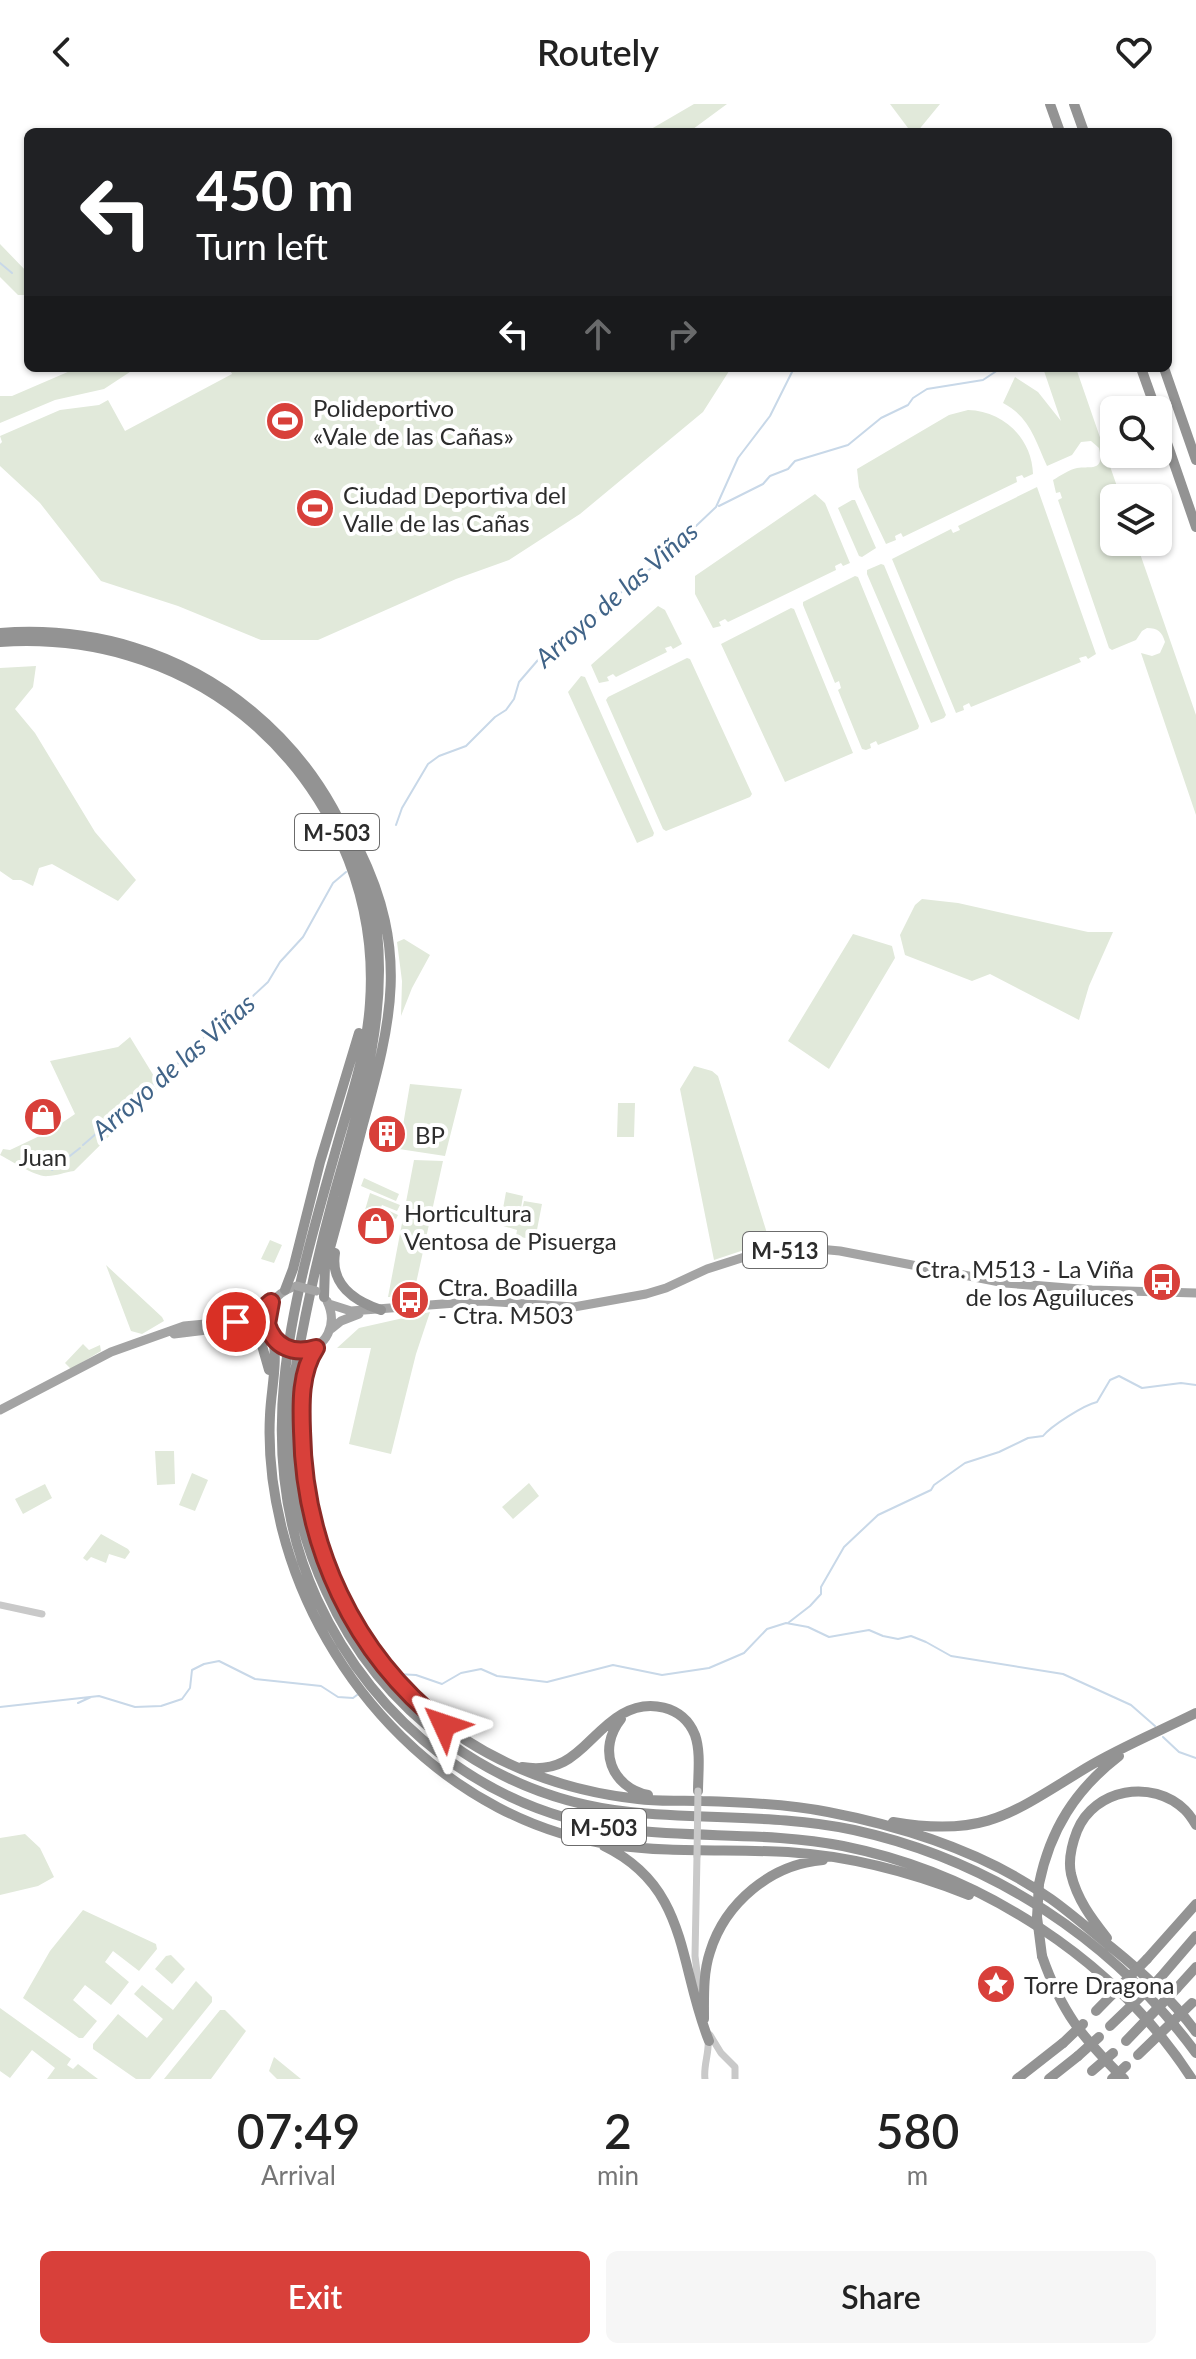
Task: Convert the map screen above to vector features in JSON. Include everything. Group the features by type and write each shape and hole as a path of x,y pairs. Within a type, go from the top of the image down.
{"highway":[{"path":"1050,104 1059,128"},
{"path":"1074,104 1083,128"},
{"path":"1142,372 1151,396"},
{"path":"1165,372 1196,460"},
{"path":"1172,458 1196,527"},
{"name":"M-503","path":"0,633 69,633 114,641 172,660 229,692 269,725 319,783 347,836 367,888 377,925 380,995 368,1071 303,1322 289,1419 295,1496 307,1543 345,1631 392,1693 427,1727 468,1757 548,1795 628,1812 809,1822 877,1835 988,1876 1072,1928 1135,1983 1196,2053"},
{"name":"M-503","path":"0,642 70,643 98,647 170,669 224,700 265,733 298,767 342,842 359,890 370,960 368,1024 302,1280 284,1371 280,1427 285,1495 296,1545 337,1638 367,1683 415,1735 480,1782 523,1803 568,1818 626,1830 762,1835 817,1842 872,1853 924,1869 977,1892 1057,1940 1123,1996 1170,2048 1192,2079"},
{"path":"319,783 332,800 373,879 383,907 389,940 390,1004 386,1032 325,1266 323,1297"},
{"path":"285,1290 358,1037 370,960"},
{"path":"354,1159 333,1264 336,1278 344,1289 377,1310"},
{"path":"241,1326 257,1336 268,1358 270,1416"},
{"path":"270,1416 275,1353 271,1335"},
{"name":"M-503","path":"316,1348 307,1365 302,1456 307,1497 321,1549 345,1608 384,1668 429,1713 471,1745 535,1777 576,1789 639,1800 824,1811 946,1828 972,1826 1024,1806 1088,1767 1196,1713"},
{"name":"M-503","path":"270,1416 272,1470 282,1530 307,1601 329,1644 369,1702 396,1733 473,1793 529,1821 591,1841 642,1848 791,1852 894,1869 949,1887 1057,1940"},
{"path":"337,1638 356,1676 396,1733"},
{"path":"635,1708 663,1706 676,1711 688,1724 697,1747 698,1791"},
{"name":"M-503","path":"497,1760 534,1769 552,1766 585,1748 620,1714 635,1708"},
{"name":"M-503","path":"635,1708 623,1717 610,1736 609,1760 614,1773 631,1790 668,1800"},
{"name":"M-503","path":"1124,2079 1067,2015 1042,1956 1037,1917 1039,1884 1052,1838 1079,1792 1095,1775 1136,1743"},
{"path":"507,1778 567,1794 639,1800"},
{"path":"1124,1958 1092,1919 1070,1871 1072,1845 1081,1822 1095,1806 1114,1794 1135,1790 1161,1794 1185,1810 1196,1825"},
{"name":"M-503","path":"824,1811 930,1839 990,1864 1050,1898 1160,1990 1196,2032"},
{"path":"591,1841 631,1861 659,1890 676,1927 693,1998 709,2041"},
{"name":"M-503","path":"705,2020 704,1981 710,1951 728,1914 742,1898 759,1883 787,1868 816,1861 851,1860"},
{"path":"1172,1931 1196,1896"},
{"path":"1017,2079 1083,2024 1196,1904"},
{"path":"1049,2079 1099,2037 1160,1978 1196,1936"},
{"path":"1088,2075 1126,2041 1196,1967"},
{"path":"1112,2079 1195,2000"}],"main road":[{"name":"M-513","path":"323,1297 338,1309 351,1311 482,1301 585,1306 666,1288 707,1269 754,1254 808,1248 856,1254 1005,1283 1092,1290 1196,1293"},
{"path":"0,1410 99,1357 152,1338 192,1324 247,1320 285,1290 297,1286 323,1297 332,1316 331,1329 316,1348 302,1351 285,1348 271,1335 241,1326 152,1338"},
{"path":"271,1302 267,1315 271,1335"},
{"name":"M-513","path":"331,1329 341,1321 377,1310"}],"street":[{"path":"0,1605 42,1614"},
{"path":"698,1791 696,1966 709,2041 705,2079"},
{"path":"705,2020 713,2041 735,2067 735,2079"},
{"path":"708,2062 718,2057 725,2058"}],"green space":[{"path":"694,104 727,104 694,128 653,128"},
{"path":"890,104 940,104 920,128 908,128"},
{"path":"0,244 24,269 24,295 18,295 0,277"},
{"path":"68,372 130,372 104,389 55,400 0,423 0,396 12,396"},
{"name":"Ciudad Deportiva del Valle de las Cañas","path":"728,372 703,412 580,514 509,560 456,579 318,640 261,640 178,606 101,581 40,503 0,466 0,436 60,410 99,405 108,400 125,431 232,374"},
{"path":"1044,372 1077,372 1100,437 1100,456 1099,448 1091,441 1081,442 1072,455 1047,466 1026,422 1003,403 1015,377 1038,392 1061,421"},
{"path":"968,410 993,415 1013,429 1027,449 1033,474 1016,477 1017,482 903,537 901,533 895,536 896,540 886,544 859,487 857,469 949,415"},
{"path":"1100,461 1100,468 1111,468 1116,484 1100,484 1100,556 1141,556 1196,715 1196,815 1141,653 1152,656 1160,653 1164,639 1157,630 1147,628 1136,640 1112,650 1109,648 1058,500 1062,498 1060,492 1056,493 1053,480 1074,469"},
{"path":"1037,487 1096,654 1088,659 1086,656 1079,658 1081,662 971,707 969,703 963,706 964,710 956,713 892,559 951,529 953,533 960,530 958,526"},
{"path":"815,494 825,503 850,563 843,566 841,563 835,566 836,570 728,622 725,619 719,622 721,626 713,628 695,594 695,576"},
{"path":"855,500 876,548 862,557 838,508"},
{"path":"881,564 946,715 931,723 867,574 867,570"},
{"path":"855,576 919,726 878,745 876,741 866,750 862,749 838,690 841,688 839,681 835,683 803,605 803,602"},
{"path":"658,606 665,610 682,644 673,649 671,646 665,648 667,652 599,683 591,665"},
{"path":"791,608 853,753 785,782 721,644"},
{"path":"687,658 752,794 666,831 606,700"},
{"path":"36,666 33,687 15,709 35,733 95,832 136,880 118,901 52,864 39,868 33,886 13,880 0,871 0,668"},
{"path":"581,676 585,677 654,833 637,843 568,692"},
{"path":"922,899 958,903 1088,932 1113,932 1089,986 1079,1020 990,974 972,981 905,955 900,935 915,905"},
{"path":"853,934 892,946 895,958 829,1069 788,1041"},
{"path":"404,939 430,955 401,1016 402,981 397,942"},
{"path":"130,1037 160,1086 74,1171 43,1176 0,1155 3,1149 10,1150 50,1131 75,1114 50,1061 118,1047"},
{"path":"694,1066 718,1076 771,1246 744,1250 714,1260 680,1089"},
{"path":"410,1084 462,1089 445,1156 399,1149"},
{"path":"618,1103 635,1103 634,1137 617,1137"},
{"path":"414,1160 443,1161 413,1297 397,1299 388,1297"},
{"path":"364,1178 399,1194 396,1201 361,1186"},
{"path":"506,1192 523,1196 518,1226 524,1201 542,1204 535,1240 516,1236 517,1230 500,1225"},
{"path":"370,1193 400,1205 397,1211 381,1207 398,1215 396,1219 365,1210"},
{"path":"270,1240 282,1245 274,1263 261,1259"},
{"path":"106,1265 164,1321 142,1334 131,1331"},
{"path":"430,1312 391,1454 349,1444 371,1348 337,1348 359,1328"},
{"path":"83,1344 89,1350 100,1345 101,1351 71,1369 65,1363"},
{"path":"155,1451 174,1451 175,1484 157,1485"},
{"path":"192,1473 208,1480 195,1511 179,1505"},
{"path":"529,1483 539,1496 513,1519 502,1507"},
{"path":"45,1484 52,1498 23,1514 15,1499"},
{"path":"101,1534 128,1549 130,1552 125,1559 109,1554 106,1563 91,1557 87,1561 83,1558"},
{"path":"25,1834 40,1848 54,1877 38,1886 0,1895 0,1838"},
{"path":"83,1910 156,1944 157,1949 139,1971 113,1951 105,1962 129,1982 111,2005 85,1985 73,2000 97,2021 83,2038 79,2038 23,1998 50,1951"},
{"path":"171,1955 185,1969 172,1984 155,1969 166,1956"},
{"path":"196,1981 212,1997 212,2002 150,2079 136,2079 93,2049 93,2044 118,2014 147,2038 163,2019 134,1994 142,1985 173,2010"},
{"path":"0,2008 71,2059 67,2065 73,2069 78,2064 98,2079 47,2079 55,2068 32,2050 10,2078 0,2071"},
{"path":"220,2010 225,2010 246,2031 211,2079 164,2079"},
{"path":"274,2057 301,2079 277,2079 269,2071"}],"waterway":[{"path":"0,263 12,273"},
{"name":"Arroyo de las Viñas","path":"396,825 402,808 428,764 439,756 466,746 506,710 514,699 519,682 550,646 566,633 577,632 716,507 738,458 770,416 792,372"},
{"name":"Arroyo de las Viñas","path":"719,506 763,484 770,476 788,469 795,461 848,445 881,418 908,405 927,389 983,380 995,372"},
{"name":"Arroyo de las Viñas","path":"83,1145 189,1054 214,1025 226,1021 268,982 280,962 303,937 333,883 346,872"},
{"name":"Arroyo de las Viñas","path":"52,1170 80,1148"},
{"path":"788,1623 821,1594 821,1587 844,1547 878,1515 931,1490 965,1463 1028,1438 1043,1436 1068,1416 1097,1402 1110,1380 1119,1376 1142,1388 1181,1383 1196,1385"},
{"path":"397,1674 416,1675 442,1684 461,1673 481,1669 497,1676 547,1682 613,1665 662,1675 709,1668 744,1653 767,1629 786,1623 808,1627 829,1637 869,1630 898,1639 911,1636 951,1656 1063,1674 1131,1705 1155,1726"},
{"path":"0,1707 99,1696 135,1707 161,1706 182,1699 190,1688 192,1670 219,1661 255,1679 321,1686 338,1697 353,1698 357,1695"},
{"path":"78,1703 91,1697"},
{"path":"1163,1737 1179,1752 1196,1758"}],"place":[{"name":"Polideportivo «Vale de las Cañas»","path":"285,421"},
{"name":"Ciudad Deportiva del Valle de las Cañas","path":"315,508"},
{"name":"Juan","path":"43,1117"},
{"name":"BP","path":"387,1134"},
{"name":"Horticultura Ventosa de Pisuerga","path":"376,1226"},
{"name":"Ctra. M513 - La Viña de los Aguiluces","path":"1162,1282"},
{"name":"Ctra. Boadilla - Ctra. M503","path":"410,1300"},
{"name":"Torre Dragona","path":"996,1984"}],"route":[{"path":"236,1322 252,1318 271,1302 267,1324 277,1342 294,1351 316,1348 307,1365 301,1424 304,1479 321,1549 345,1608 384,1668 444,1725"}]}
